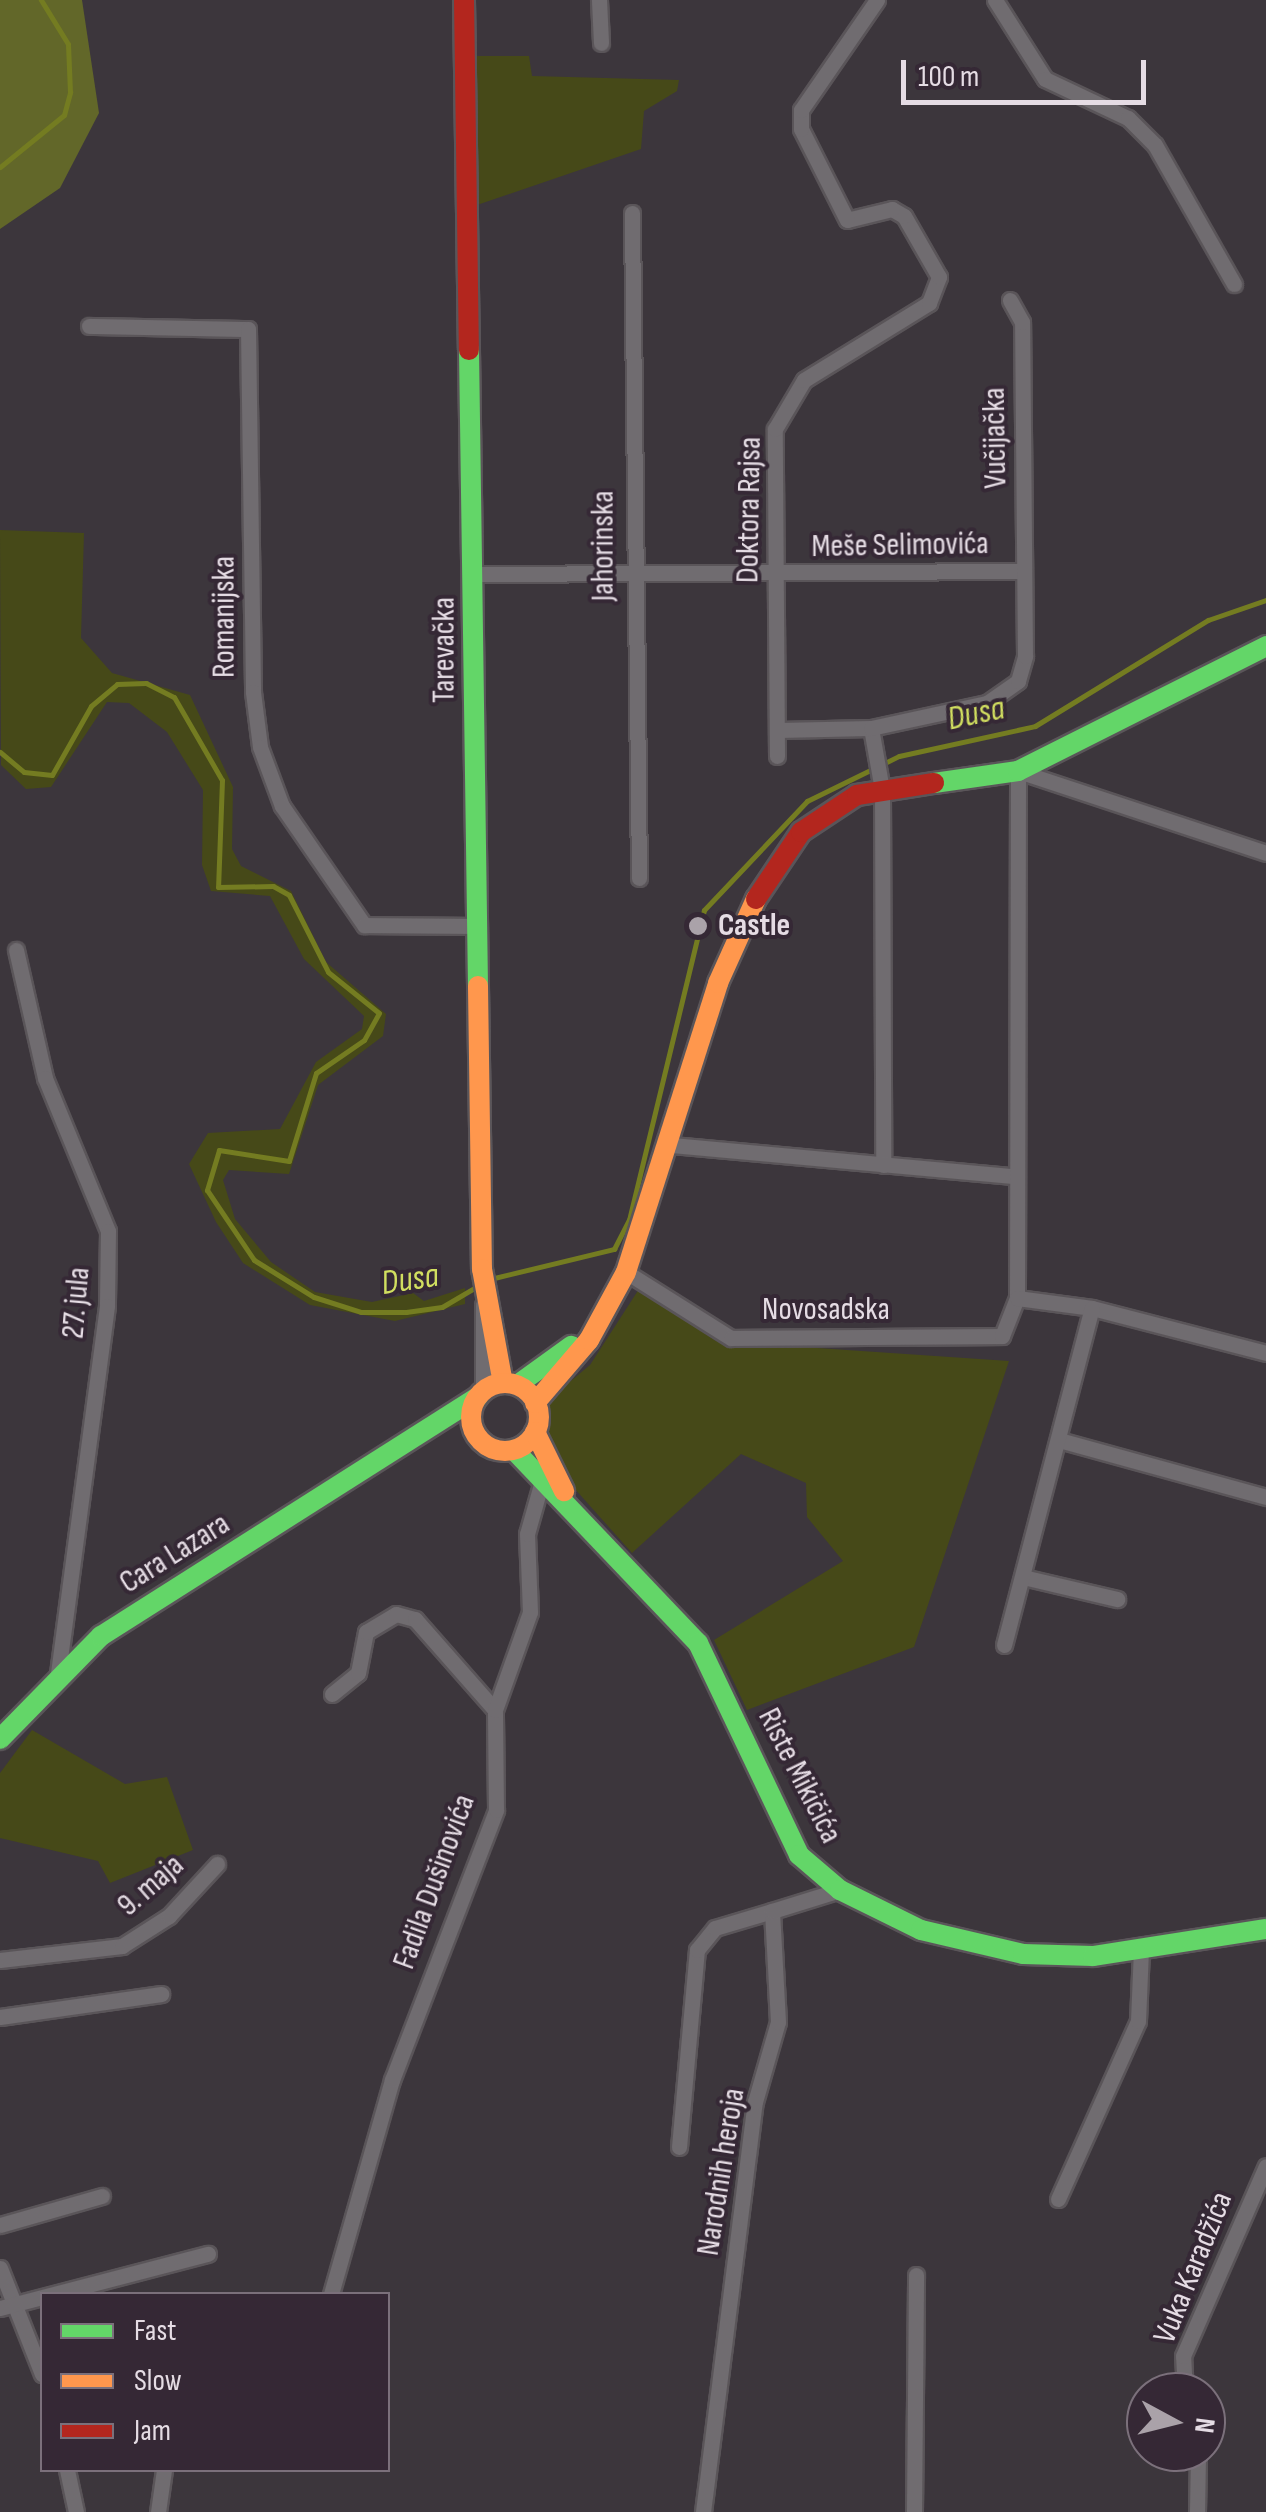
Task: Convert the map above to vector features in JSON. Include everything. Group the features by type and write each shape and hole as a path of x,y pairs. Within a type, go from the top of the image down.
{"main road":[{"name":"Tarevačka","path":"464,0 476,574 473,926 483,1285 495,1389"},
{"path":"536,1403 495,1389 475,1434 492,1449 514,1450 536,1432 536,1403 602,1317 626,1272 671,1145 718,982 754,901 801,832 880,784 1018,770 1266,646"},
{"name":"Cara Lazara","path":"0,1739 58,1674 102,1636 495,1389 602,1317"},
{"name":"Cara Lazara","path":"402,1444 444,1429 475,1434"},
{"name":"Riste Mikičića","path":"536,1432 586,1528"},
{"name":"Riste Mikičića","path":"514,1450 698,1643 798,1854 840,1890 921,1930 1023,1954 1140,1950 1266,1929"}],"street":[{"path":"599,0 601,43"},
{"name":"Doktora Rajsa","path":"777,756 776,429 792,398 818,367 930,303 937,290 937,264 904,216 892,209 846,220 801,129 801,110 877,0"},
{"path":"995,0 1046,79 1128,118 1154,144 1234,284"},
{"name":"Jahorinska","path":"632,213 631,573 639,878"},
{"name":"Vučijačka","path":"872,734 949,710 987,703 1018,681 1024,571 1022,322 1010,300"},
{"name":"Romanijska","path":"89,326 248,329 253,692 276,792 308,851 364,925 473,926"},
{"name":"Meše Selimovića","path":"476,574 1024,571"},
{"path":"778,730 872,734 880,784 882,1165"},
{"path":"1266,853 1018,770 1014,1176 1017,1298 1092,1308 1266,1354"},
{"name":"27. jula","path":"16,950 45,1078 108,1231 107,1306 58,1674"},
{"path":"671,1145 1014,1176"},
{"name":"Novosadska","path":"626,1272 731,1338 988,1342 1002,1336 1017,1298"},
{"path":"1004,1646 1092,1308"},
{"path":"1059,1440 1266,1497"},
{"name":"Fadila Dušinovića","path":"333,2292 392,2080 496,1810 495,1710 530,1612 526,1534 542,1482"},
{"path":"1022,1576 1117,1599"},
{"path":"332,1694 358,1673 366,1632 396,1614 415,1619 495,1710"},
{"name":"9. maja","path":"0,1960 122,1946 169,1916 217,1864"},
{"path":"679,2148 698,1950 715,1928 840,1890"},
{"name":"Narodnih heroja","path":"703,2512 756,2102 778,2022 772,1911"},
{"path":"1058,2200 1138,2021 1140,1950"},
{"path":"0,2017 162,1994"},
{"name":"Vuka Karadžića","path":"1183,2372 1183,2356 1266,2166"},
{"path":"0,2225 102,2196"},
{"path":"56,2292 208,2254"},
{"path":"0,2268 8,2304 40,2370"},
{"path":"914,2512 916,2275"},
{"path":"8,2304 40,2296"},
{"path":"67,2472 76,2512"},
{"path":"158,2512 164,2472"},
{"path":"1197,2512 1198,2472"}],"green space":[{"path":"0,0 82,0 99,113 60,188 0,229"},
{"path":"477,56 529,56 532,76 679,80 677,91 644,111 641,149 477,205"},
{"path":"0,530 84,533 81,638 112,673 190,695 233,787 232,849 241,866 291,891 326,962 386,1014 383,1036 318,1085 289,1174 229,1170 223,1180 235,1219 271,1262 315,1292 372,1302 413,1293 424,1301 465,1288 465,1304 395,1321 310,1305 243,1263 216,1222 189,1164 208,1133 280,1129 316,1062 362,1029 364,1016 304,959 270,896 211,891 202,865 203,790 167,732 129,703 107,702 51,787 26,789 1,765"},
{"path":"639,1289 716,1341 1009,1361 914,1647 747,1710 714,1640 843,1561 807,1517 806,1483 741,1454 632,1553 566,1479 547,1444 548,1400 590,1365"},
{"path":"32,1730 125,1784 167,1777 193,1850 110,1883 98,1861 0,1838 0,1773"}],"waterway":[{"name":"Dusa","path":"0,167 64,115 70,92 68,44 41,0"},
{"name":"Dusa","path":"490,1279 614,1249 629,1220 704,910 807,801 899,756 1035,726 1208,620 1266,600"},
{"name":"Dusa","path":"0,752 24,772 52,775 91,706 117,684 146,683 174,697 222,780 218,887 273,886 289,895 328,972 379,1013 364,1040 316,1073 289,1161 219,1150 207,1190 254,1260 314,1297 361,1312 406,1312 442,1307 481,1284"}],"traffic: fast":[{"path":"469,350 478,986"},
{"path":"934,783 1018,771 1266,646"},
{"path":"517,1385 571,1346"},
{"path":"0,1739 101,1636 477,1397"},
{"path":"514,1450 698,1643 799,1855 840,1890 921,1930 1023,1954 1093,1956 1266,1929"}],"traffic: slow":[{"path":"535,1403 589,1340 626,1272 718,983 756,899"},
{"path":"478,986 482,1269 503,1383"},
{"path":"505,1383 529,1393 539,1417 529,1441 505,1451 481,1441 471,1417 481,1393 505,1383"},
{"path":"535,1432 564,1491"}],"traffic: jam":[{"path":"464,0 469,350"},
{"path":"756,899 801,832 857,795 934,783"}],"place":[{"name":"Castle","path":"698,926"}]}
